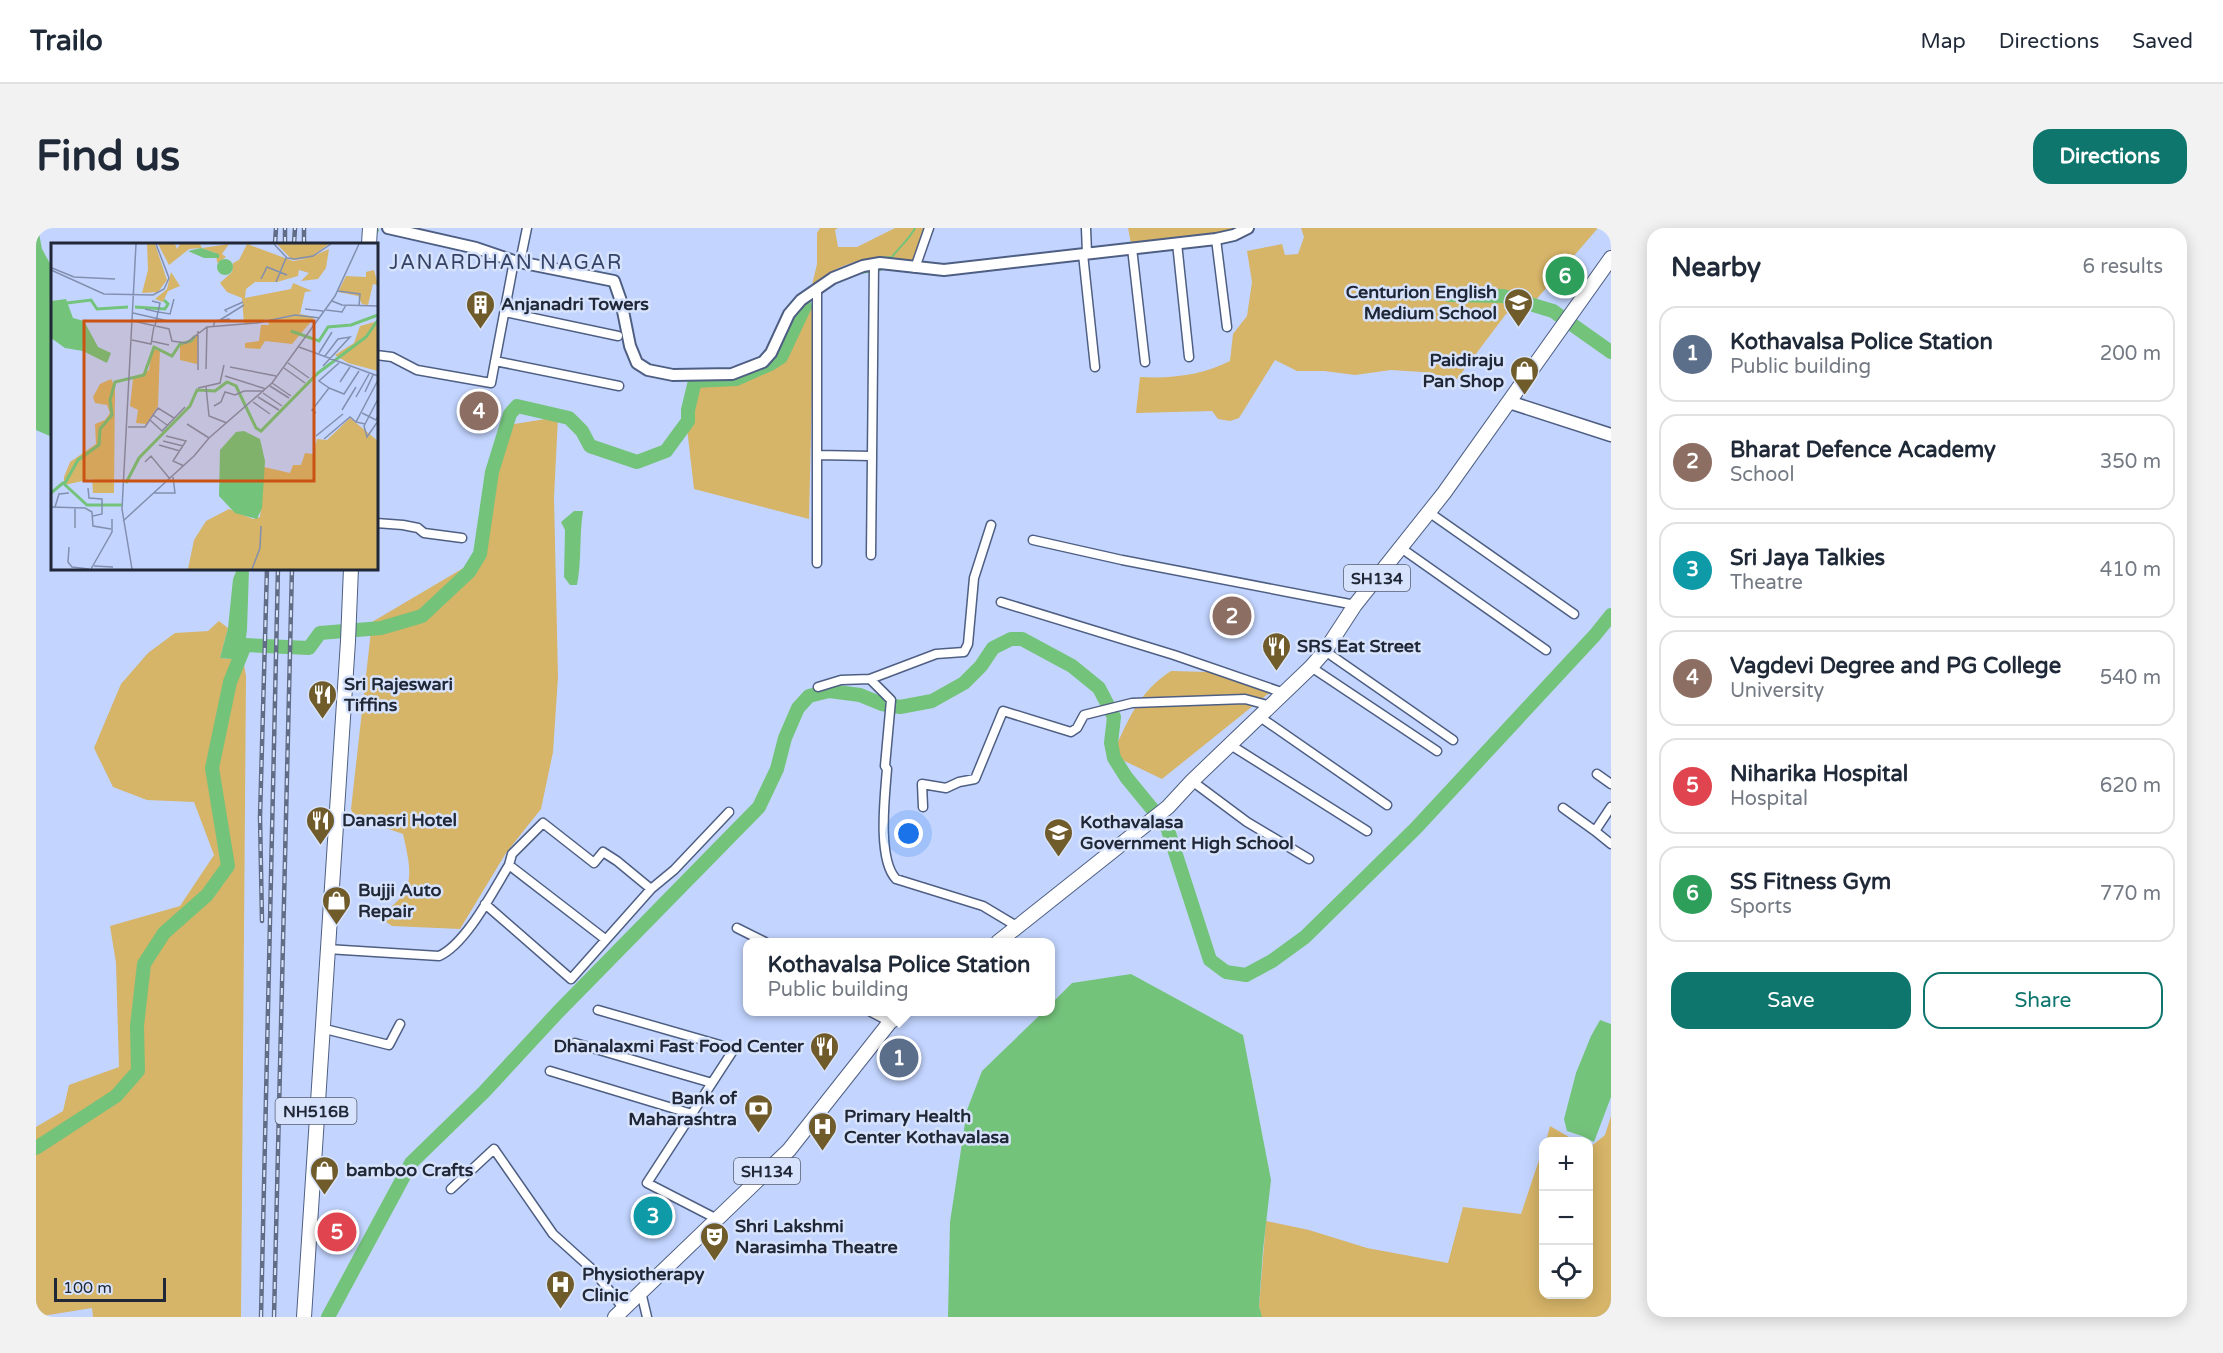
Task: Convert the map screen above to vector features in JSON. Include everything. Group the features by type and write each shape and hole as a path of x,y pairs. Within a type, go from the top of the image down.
{"main road":[{"path":"369,243 370,228"},
{"name":"SH134","path":"1003,938 1168,807 1229,744 1311,667 1355,605 1430,513 1611,258"},
{"path":"1509,402 1611,435"},
{"name":"NH516B","path":"304,1317 351,570"},
{"name":"SH134","path":"619,1313 789,1150 890,1022 898,1016"}],"street":[{"path":"388,228 476,248 517,261 614,281 621,301 630,346 637,363 648,370 673,375 732,374 763,362 775,346 795,306 833,278 851,270 892,264 944,270 1216,239 1234,235 1246,228"},
{"path":"378,355 392,357 417,370 491,383 505,312 527,228"},
{"path":"915,268 929,228"},
{"path":"1086,228 1085,254 1095,367"},
{"path":"1216,239 1227,327"},
{"path":"1177,243 1189,357"},
{"path":"1132,248 1145,362"},
{"path":"871,555 874,265"},
{"path":"817,289 817,563"},
{"path":"505,312 618,336"},
{"path":"495,362 619,386"},
{"path":"817,455 872,456"},
{"path":"1430,513 1574,614"},
{"path":"378,523 403,525 417,528 424,533 462,538"},
{"path":"818,687 841,680 870,679 936,654 964,652 968,644 974,578 991,525"},
{"path":"1033,540 1122,560 1355,605"},
{"path":"1401,548 1546,651"},
{"path":"1001,602 1174,655 1284,693"},
{"path":"1324,651 1453,740"},
{"path":"1311,667 1437,751"},
{"path":"870,679 891,700 885,766 887,769 883,829 890,872 896,879 983,906 1018,927"},
{"path":"923,807 922,784 946,788 958,782 975,779 1003,711 1071,732 1077,728 1084,716 1132,703 1245,699 1271,706"},
{"path":"1260,717 1388,804"},
{"path":"1229,744 1367,831"},
{"path":"1597,774 1611,784"},
{"path":"1192,781 1247,822 1310,858"},
{"path":"1595,831 1611,807"},
{"path":"1563,808 1611,844"},
{"path":"485,904 571,979 651,889 674,870 729,812"},
{"path":"327,949 439,956 449,951 485,904 509,865 512,854 543,823 594,863 603,852 651,889"},
{"path":"509,865 605,939"},
{"path":"737,928 757,938"},
{"path":"598,1010 734,1049 647,1184 717,1219"},
{"path":"880,1016 890,1022"},
{"path":"321,1028 389,1045 400,1024"},
{"path":"575,1043 712,1083"},
{"path":"550,1071 692,1114"},
{"path":"451,1189 494,1149 553,1234 593,1270 619,1313"},
{"path":"641,1292 647,1317"}],"shaded area":[{"path":"36,228 38,228 42,249 51,265 51,437 36,430"},
{"path":"820,228 838,228 835,230 838,247 857,247 895,228 924,228 925,233 914,263 885,259 860,261 836,269 812,285 817,264 817,233"},
{"path":"1128,228 1248,228 1234,235 1132,248"},
{"path":"1301,228 1598,228 1535,301 1506,314 1457,379 1422,372 1391,370 1355,375 1324,371 1297,371 1275,360 1239,418 1230,421 1218,419 1212,411 1136,413 1140,377 1186,375 1209,370 1230,361 1233,334 1247,316 1252,282 1247,251 1282,244 1285,255 1298,254 1304,237"},
{"path":"814,301 809,519 694,489 685,411 690,379 724,383 770,368 785,357 797,326"},
{"path":"558,417 554,498 558,677 553,752 541,809 506,853 460,929 392,926 377,916 399,899 408,881 408,860 403,834 380,826 357,824 351,809 372,622 477,560 501,426"},
{"path":"574,511 583,511 577,585 570,585 564,577 565,530 561,522"},
{"path":"237,570 249,570 247,630 243,660 220,658 228,628 233,579"},
{"path":"219,621 228,628 220,658 243,660 246,676 241,1317 93,1317 92,1308 36,1317 36,1127 63,1111 69,1085 119,1067 116,963 110,926 180,906 214,855 194,802 147,800 113,787 94,748 121,684 148,653 175,633 208,631"},
{"path":"1171,671 1208,672 1269,693 1162,779 1112,755 1142,698 1150,688"},
{"path":"1131,974 1243,1035 1271,1180 1259,1306 1262,1317 948,1317 950,1222 967,1110 982,1071 1039,1016 1055,1016 1055,1000 1072,983"},
{"path":"1600,1020 1611,1024 1611,1097 1594,1142 1593,1137 1584,1137 1567,1131 1564,1119 1576,1073"},
{"path":"1611,1116 1611,1317 1261,1317 1259,1306 1266,1221 1309,1230 1367,1248 1448,1263 1463,1207 1521,1214 1539,1160 1539,1299 1593,1299 1593,1145 1605,1135"},
{"path":"1550,1126 1569,1137 1547,1137"}],"waterway":[{"path":"881,258 892,257 915,228"},
{"path":"860,273 881,270"},
{"path":"1449,295 1503,296 1553,311 1611,352"},
{"path":"36,1148 116,1096 138,1071 137,1026 144,964 164,933 207,895 228,866 212,768 230,682 245,645 309,648 320,633 381,628 422,616 469,572 480,554 492,472 510,414 517,406 569,418 582,431 590,446 637,462 666,451 688,421 688,410 695,381 736,379 781,357 805,306"},
{"path":"328,1317 411,1163 484,1092 558,1012 759,807 777,769 785,738 798,708 809,696 829,691 860,695 882,704 900,707 932,701 964,683 981,666 993,648 1011,639 1022,639 1072,666 1099,688 1114,717 1111,743 1114,758 1126,777 1167,827 1210,960 1226,972 1246,975 1272,961 1305,937 1416,828 1611,615"}],"railway":[{"path":"275,243 276,228"},
{"path":"285,228 285,243"},
{"path":"294,243 295,228"},
{"path":"304,228 304,243"},
{"path":"262,921 260,817 267,570"},
{"path":"261,1317 278,570"},
{"path":"274,1317 292,570"}],"place":[{"name":"SS Fitness Gym","path":"1565,276"},
{"name":"Centurion English Medium School","path":"1518,328"},
{"name":"Anjanadri Towers","path":"480,330"},
{"name":"Paidiraju Pan Shop","path":"1525,396"},
{"name":"Vagdevi Degree and PG College","path":"479,411"},
{"name":"Bharat Defence Academy","path":"1232,616"},
{"name":"SRS Eat Street","path":"1276,672"},
{"name":"Sri Rajeswari Tiffins","path":"323,720"},
{"name":"Danasri Hotel","path":"321,846"},
{"name":"Kothavalasa Government High School","path":"1059,858"},
{"name":"Bujji Auto Repair","path":"337,926"},
{"name":"Kothavalsa Police Station","path":"899,1058"},
{"name":"Dhanalaxmi Fast Food Center","path":"825,1072"},
{"name":"Bank of Maharashtra","path":"758,1134"},
{"name":"Primary Health Center Kothavalasa","path":"823,1152"},
{"name":"bamboo Crafts","path":"325,1196"},
{"name":"Sri Jaya Talkies","path":"653,1216"},
{"name":"Niharika Hospital","path":"337,1232"},
{"name":"Shri Lakshmi Narasimha Theatre","path":"714,1262"},
{"name":"Physiotherapy Clinic","path":"561,1310"}],"district":[{"name":"JANARDHAN NAGAR","path":"506,262"}]}
